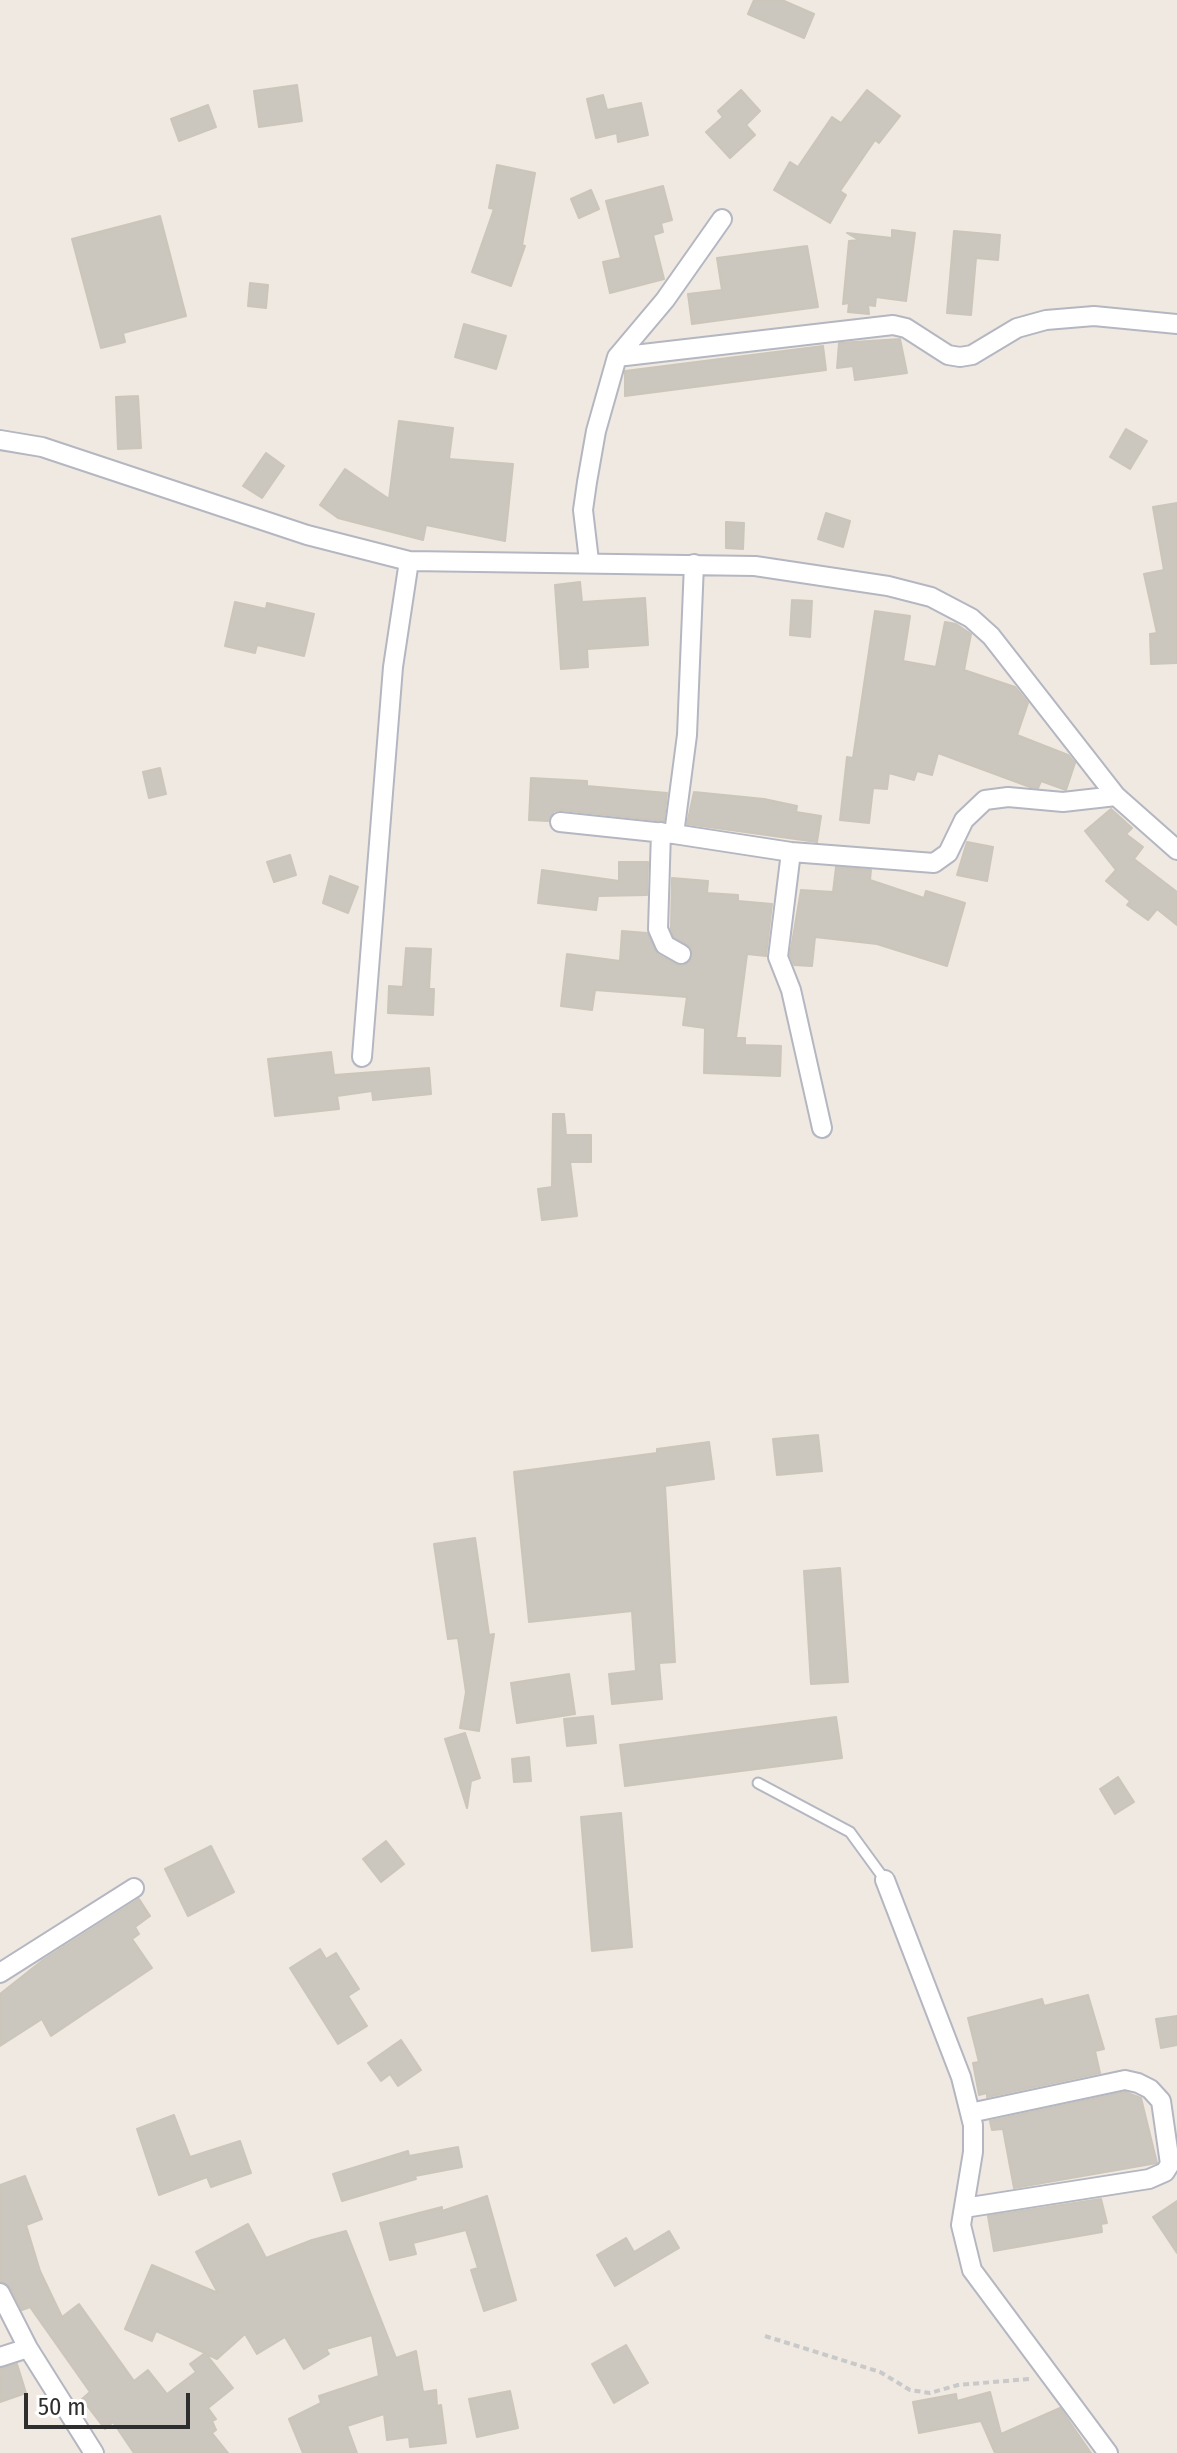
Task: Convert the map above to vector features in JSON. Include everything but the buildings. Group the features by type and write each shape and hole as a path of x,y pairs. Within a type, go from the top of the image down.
{"street":[{"path":"589,561 583,510 596,431 617,357 665,300 722,219"},
{"path":"617,357 893,325 906,328 948,355 960,357 972,355 1017,328 1060,318 1094,316 1177,324"},
{"path":"0,440 42,447 307,535 409,561 514,565 589,561 755,566 888,586 931,597 971,618 1007,654 1116,796 1177,850"},
{"path":"362,1057 393,667 409,561"},
{"path":"681,954 665,945 658,929 668,833 687,735 694,564"},
{"path":"560,822 668,833 791,852 934,863 948,853 964,820 985,800 1008,797 1063,802 1116,796"},
{"path":"791,852 778,957 791,990 822,1128"},
{"path":"885,1880 961,2077 970,2113 973,2152 961,2225 972,2270 1108,2453"},
{"path":"0,1973 134,1888"},
{"path":"964,2208 1149,2179 1165,2172 1170,2164 1161,2101 1138,2083 1125,2080 970,2113"},
{"path":"0,2293 28,2348 94,2453"},
{"path":"0,2357 28,2348"}],"lane":[{"path":"758,1783 850,1832 885,1880"}],"path":[{"path":"765,2336 823,2352 880,2372 910,2390 930,2393 958,2385 1051,2378"}]}
